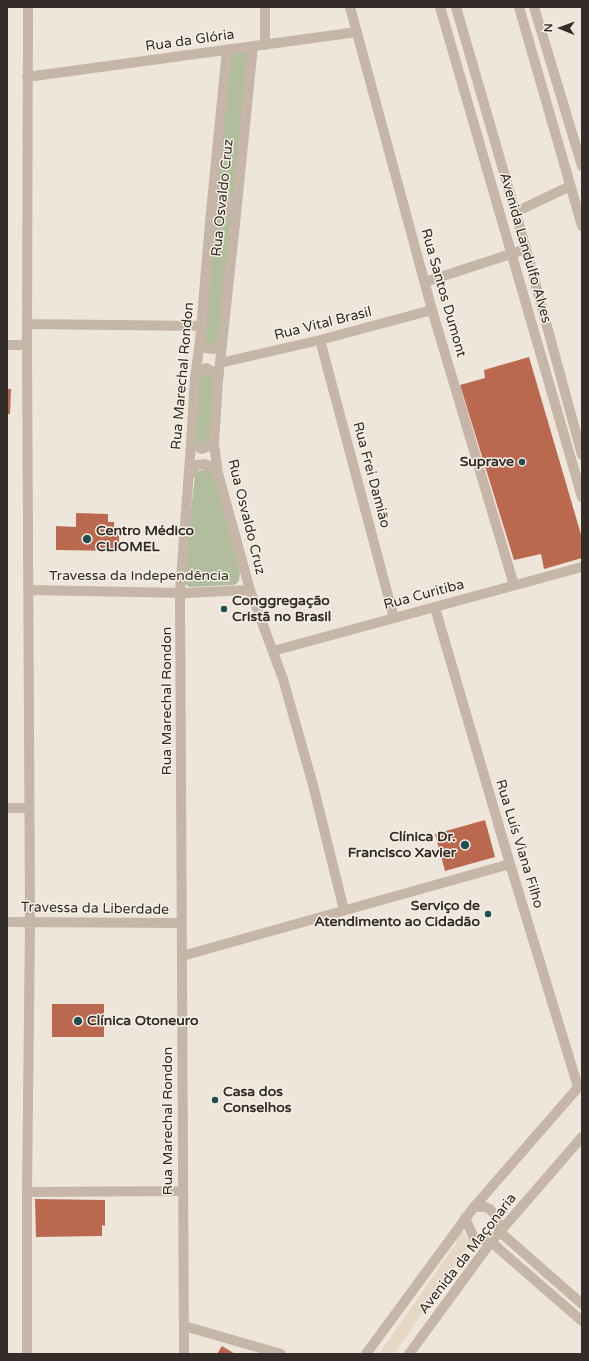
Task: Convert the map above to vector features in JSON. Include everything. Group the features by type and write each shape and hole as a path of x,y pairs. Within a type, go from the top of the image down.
{"street":[{"path":"27,1354 30,922 27,345 28,7"},
{"path":"265,7 265,45"},
{"name":"Rua Santos Dumont","path":"350,7 432,310 514,585"},
{"name":"Avenida Landulfo Alves","path":"440,7 582,497"},
{"name":"Avenida Landulfo Alves","path":"456,7 516,212 582,455"},
{"path":"519,7 582,226"},
{"path":"534,7 582,166"},
{"name":"Rua da Glória","path":"27,77 357,32"},
{"path":"449,38 463,34"},
{"name":"Rua Osvaldo Cruz","path":"253,46 218,381 214,444 218,473 250,590 283,679 313,785 344,910"},
{"name":"Rua Marechal Rondon","path":"184,1354 180,592 195,378 200,341 227,50"},
{"path":"516,212 570,186"},
{"path":"213,190 214,196 219,203 228,204 234,200 238,191"},
{"path":"210,222 214,214 220,210 230,212 235,224"},
{"path":"425,282 526,249"},
{"name":"Rua Vital Brasil","path":"220,363 320,340 432,310"},
{"path":"27,324 201,326"},
{"name":"Rua Frei Damião","path":"320,340 394,618"},
{"path":"200,341 206,348 213,349 222,342"},
{"path":"7,345 27,345"},
{"path":"195,378 198,371 206,368 217,376 218,381"},
{"path":"191,444 202,449 214,444"},
{"path":"188,477 196,465 205,464 214,468 218,473"},
{"name":"Rua Curitiba","path":"273,651 582,567"},
{"name":"Travessa da Independência","path":"28,590 180,592 250,590"},
{"name":"Rua Luís Viana Filho","path":"435,608 510,864 580,1085"},
{"path":"7,808 29,808"},
{"path":"182,956 510,864"},
{"name":"Travessa da Liberdade","path":"7,922 182,923"},
{"path":"366,1354 474,1206 580,1085"},
{"name":"Avenida da Maçonaria","path":"409,1354 491,1242 582,1137"},
{"path":"27,1192 182,1191"},
{"path":"474,1206 485,1206 490,1209 496,1218 500,1232 582,1304"},
{"path":"465,1218 474,1238 491,1242 582,1321"},
{"path":"184,1326 281,1354"}],"green space":[{"path":"252,48 234,200 216,199 229,51"},
{"path":"215,214 231,215 221,343 204,348"},
{"path":"206,373 214,375 213,436 208,445 195,442 199,379 201,375"},
{"path":"204,469 215,473 240,572 239,581 233,585 190,587 185,584 183,578 195,476 197,472"}],"shaded area":[{"path":"461,1229 467,1239 477,1242 475,1248 466,1249 394,1354 379,1354 457,1242 457,1236"}],"building":[{"name":"Suprave","path":"529,357 582,538 582,558 544,569 541,554 514,560 460,385 485,378 484,370"},
{"path":"7,389 11,389 10,414 7,414"},
{"name":"Centro Médico CLIOMEL","path":"76,513 108,514 108,522 114,522 114,527 119,527 119,551 56,550 56,526 76,527"},
{"name":"Clínica Dr. Francisco Xavier","path":"485,820 495,857 445,871 435,834"},
{"name":"Clínica Otoneuro","path":"52,1004 104,1004 104,1037 52,1037"},
{"path":"35,1199 105,1200 105,1226 102,1225 102,1236 36,1237"},
{"path":"222,1346 235,1354 217,1354"}],"place":[{"name":"Suprave","path":"522,462"},
{"name":"Centro Médico CLIOMEL","path":"87,539"},
{"name":"Conggregação Cristã no Brasil","path":"224,609"},
{"name":"Clínica Dr. Francisco Xavier","path":"465,845"},
{"name":"Serviço de Atendimento ao Cidadão","path":"488,914"},
{"name":"Clínica Otoneuro","path":"78,1021"},
{"name":"Casa dos Conselhos","path":"215,1100"}]}
